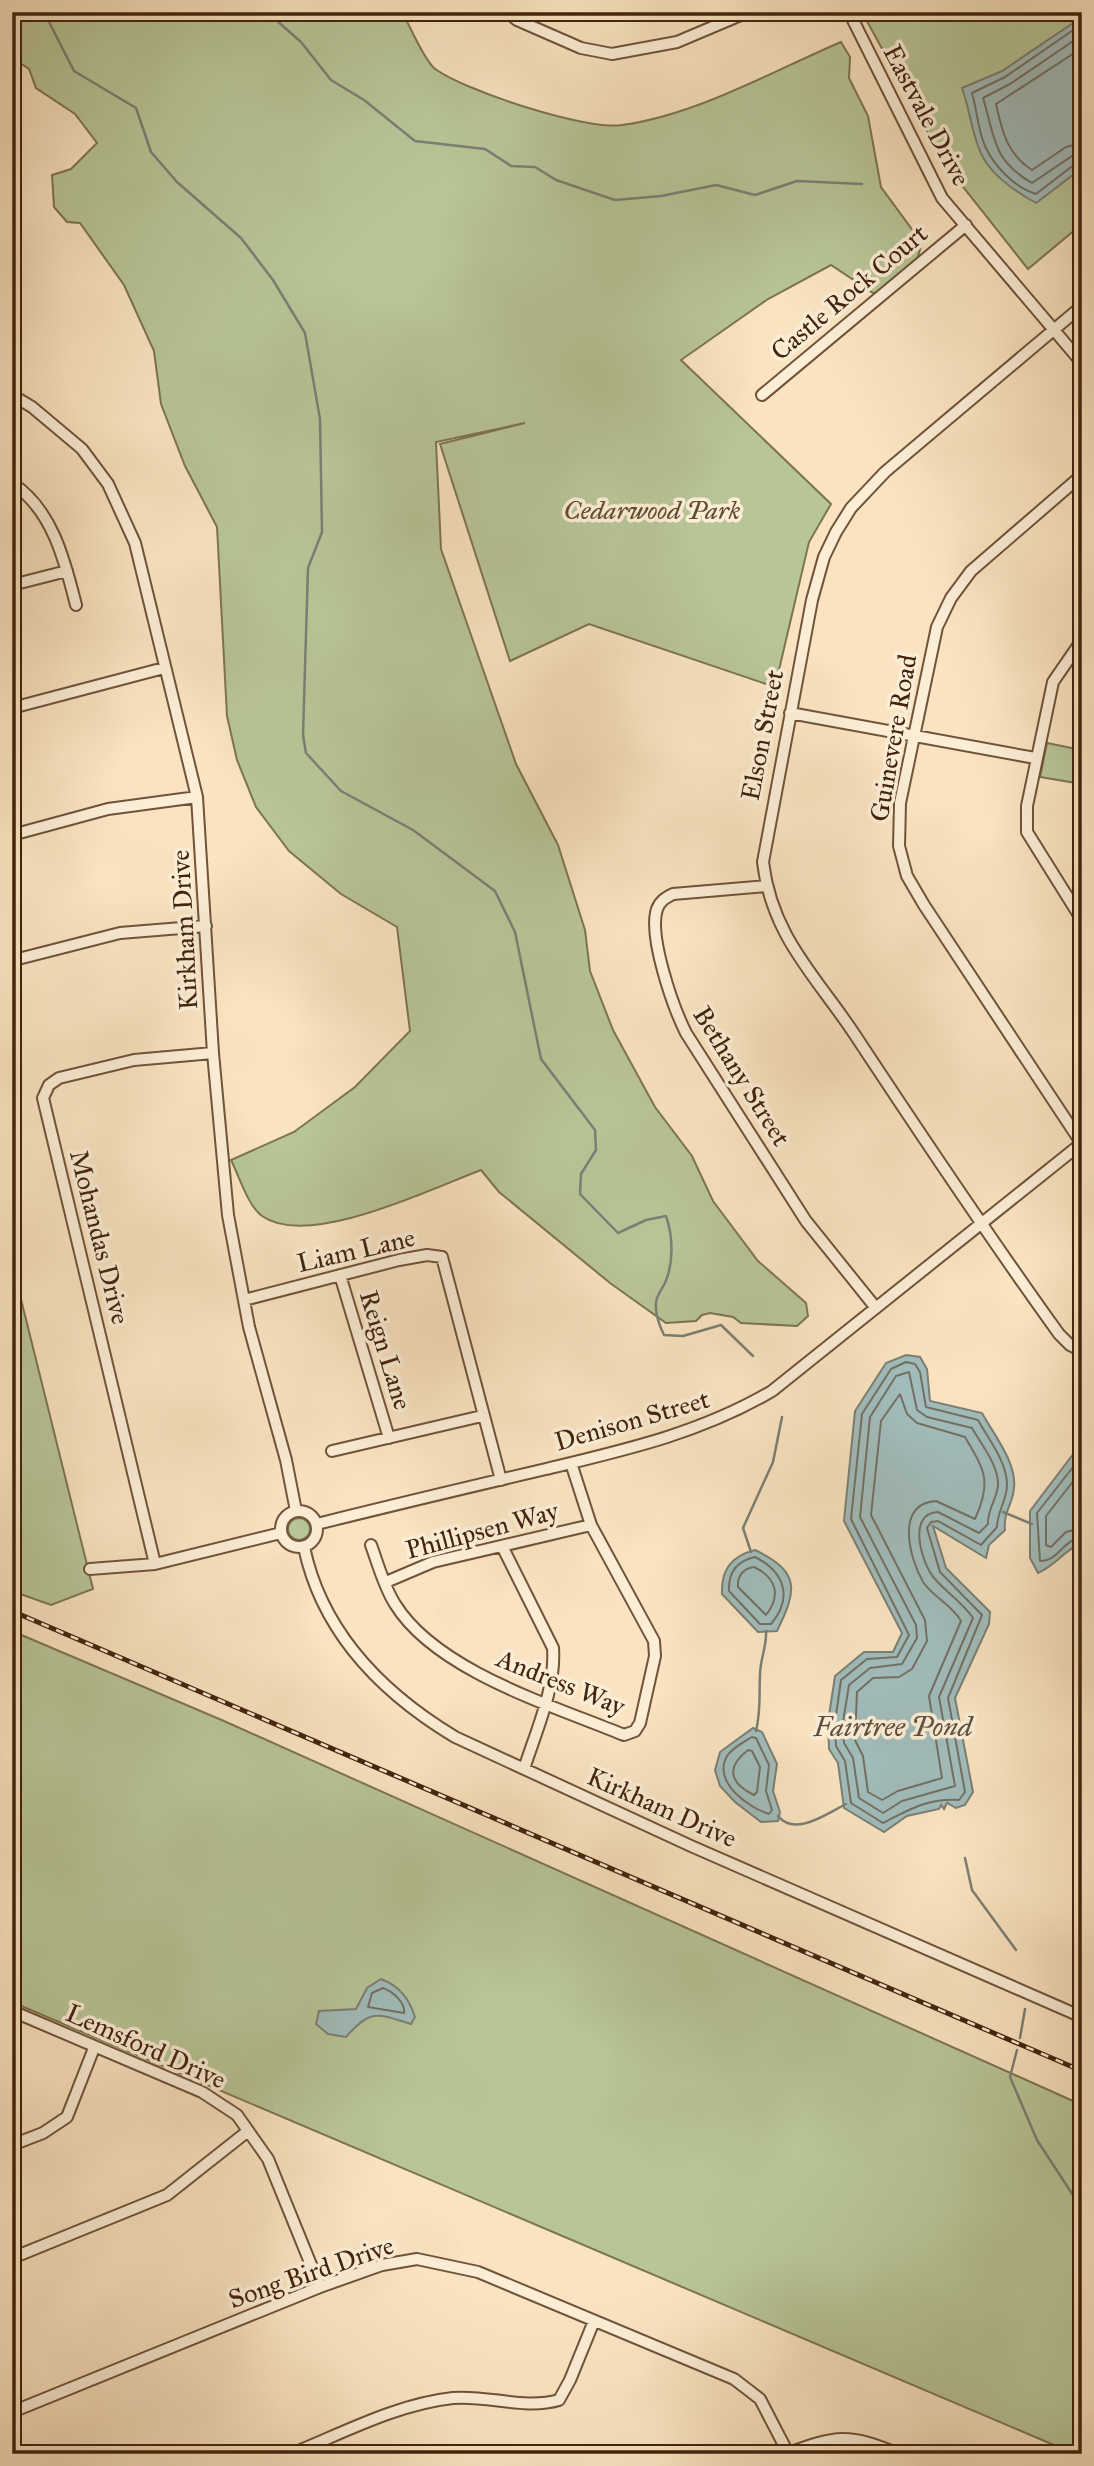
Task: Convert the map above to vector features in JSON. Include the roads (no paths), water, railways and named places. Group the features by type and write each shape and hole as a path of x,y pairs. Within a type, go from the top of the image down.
{"street":[{"path":"507,12 517,20 581,48 612,54 677,42 748,12"},
{"name":"Eastvale Drive","path":"849,12 942,198 1082,363"},
{"name":"Castle Rock Court","path":"762,395 965,225"},
{"name":"Elson Street","path":"1082,306 885,472 851,508 824,557 816,581 768,824 763,862 766,886 784,936 854,1033 980,1224 1059,1334 1070,1345 1082,1351"},
{"name":"Kirkham Drive","path":"12,395 32,407 82,450 108,484 135,543 197,797 213,1053 228,1215 244,1300 286,1460 296,1511"},
{"name":"Guinevere Road","path":"1082,475 971,571 951,598 937,626 900,803 899,846 907,876 1082,1143"},
{"path":"12,483 44,517 62,550 76,605"},
{"path":"12,585 67,571"},
{"path":"1082,640 1053,682 1027,806 1027,832 1082,920"},
{"path":"12,708 164,668"},
{"path":"790,713 1035,758"},
{"path":"12,835 108,809 197,797"},
{"name":"Bethany Street","path":"766,886 673,894 662,900 655,926 670,1002 686,1033 806,1221 876,1308"},
{"path":"12,955 18,959 120,933 206,926"},
{"name":"Mohandas Drive","path":"155,1564 43,1098 49,1085 59,1078 134,1060 213,1053"},
{"name":"Denison Street","path":"317,1524 683,1434 746,1407 772,1391 1082,1143"},
{"name":"Liam Lane","path":"244,1300 399,1260 427,1255 442,1257 482,1416"},
{"name":"Reign Lane","path":"340,1275 389,1438"},
{"path":"332,1451 482,1416 501,1480"},
{"name":"Andress Way","path":"371,1545 395,1604 414,1627 460,1666 624,1735 635,1731 640,1723 655,1656 654,1641 591,1525 571,1463"},
{"path":"296,1511 309,1513 317,1524 314,1540 304,1547 287,1543 281,1533 286,1516 296,1511"},
{"name":"Phillipsen Way","path":"386,1582 433,1562 591,1525"},
{"path":"90,1569 155,1564 281,1533"},
{"path":"502,1546 553,1648 554,1663 545,1703 524,1769"},
{"name":"Kirkham Drive","path":"304,1547 318,1595 344,1639 375,1678 434,1724 524,1769 1082,2017"},
{"name":"Lemsford Drive","path":"12,2011 202,2092 237,2115 268,2159 320,2287"},
{"path":"12,2145 43,2133 67,2117 94,2048"},
{"path":"12,2258 167,2195 248,2131"},
{"name":"Song Bird Drive","path":"12,2412 320,2287 382,2265 417,2259 478,2272 734,2379 760,2399 787,2453"},
{"path":"291,2454 387,2416 438,2401 482,2397 535,2405 559,2399 570,2381 594,2321"},
{"path":"787,2453 841,2436 858,2439 899,2454"}],"water":[{"path":"1082,12 1082,168 1036,203 1010,186 987,164 976,139 962,88 1002,71 1076,21"},
{"name":"Fairtree Pond","path":"906,1355 920,1357 927,1369 930,1401 982,1413 1008,1459 1014,1488 1005,1518 1005,1530 989,1545 986,1558 933,1526 946,1568 990,1612 989,1624 955,1698 973,1792 965,1805 956,1808 947,1803 944,1809 941,1805 939,1809 907,1816 884,1832 844,1808 838,1763 829,1749 828,1722 835,1676 864,1652 893,1652 902,1633 844,1521 855,1411 886,1363"},
{"path":"1074,1453 1082,1453 1082,1543 1038,1573 1030,1558 1030,1511"},
{"path":"755,1550 781,1566 791,1583 788,1604 777,1631 758,1632 722,1594 724,1577 730,1565 740,1556"},
{"path":"753,1728 762,1732 777,1764 773,1791 780,1812 778,1821 761,1822 735,1802 720,1786 715,1770 720,1752"},
{"path":"381,1979 399,1989 407,1999 415,2017 411,2024 390,2017 375,2016 362,2022 346,2037 328,2034 316,2024 319,2011 356,2009 367,1988"}],"waterway":[{"path":"44,12 74,71 136,108 151,152 177,182 241,238 273,280 305,333 320,419 322,532 308,568 303,735 306,753 341,791 413,830 495,891 515,932 541,1059 595,1130 596,1150 581,1174 580,1194 618,1233 646,1220 666,1216 671,1258 668,1275 657,1298 656,1307 664,1335 683,1336 721,1325 753,1356"},
{"path":"267,12 301,42 331,80 364,100 415,141 485,149 511,166 535,167 556,180 615,200 661,196 716,185 755,195 797,181 862,184"},
{"path":"751,1552 743,1528 773,1462 782,1417"},
{"path":"1003,1512 1032,1524"},
{"path":"756,1731 760,1669 766,1631"},
{"path":"778,1816 785,1822 802,1824 846,1804"},
{"path":"965,1858 972,1890 1016,1950"},
{"path":"1020,2038 1025,2009"},
{"path":"1017,2050 1010,2077 1037,2140 1082,2209"}],"railway":[{"path":"12,1611 1082,2071"}],"park label":[{"name":"Cedarwood Park","path":"652,510"}]}
